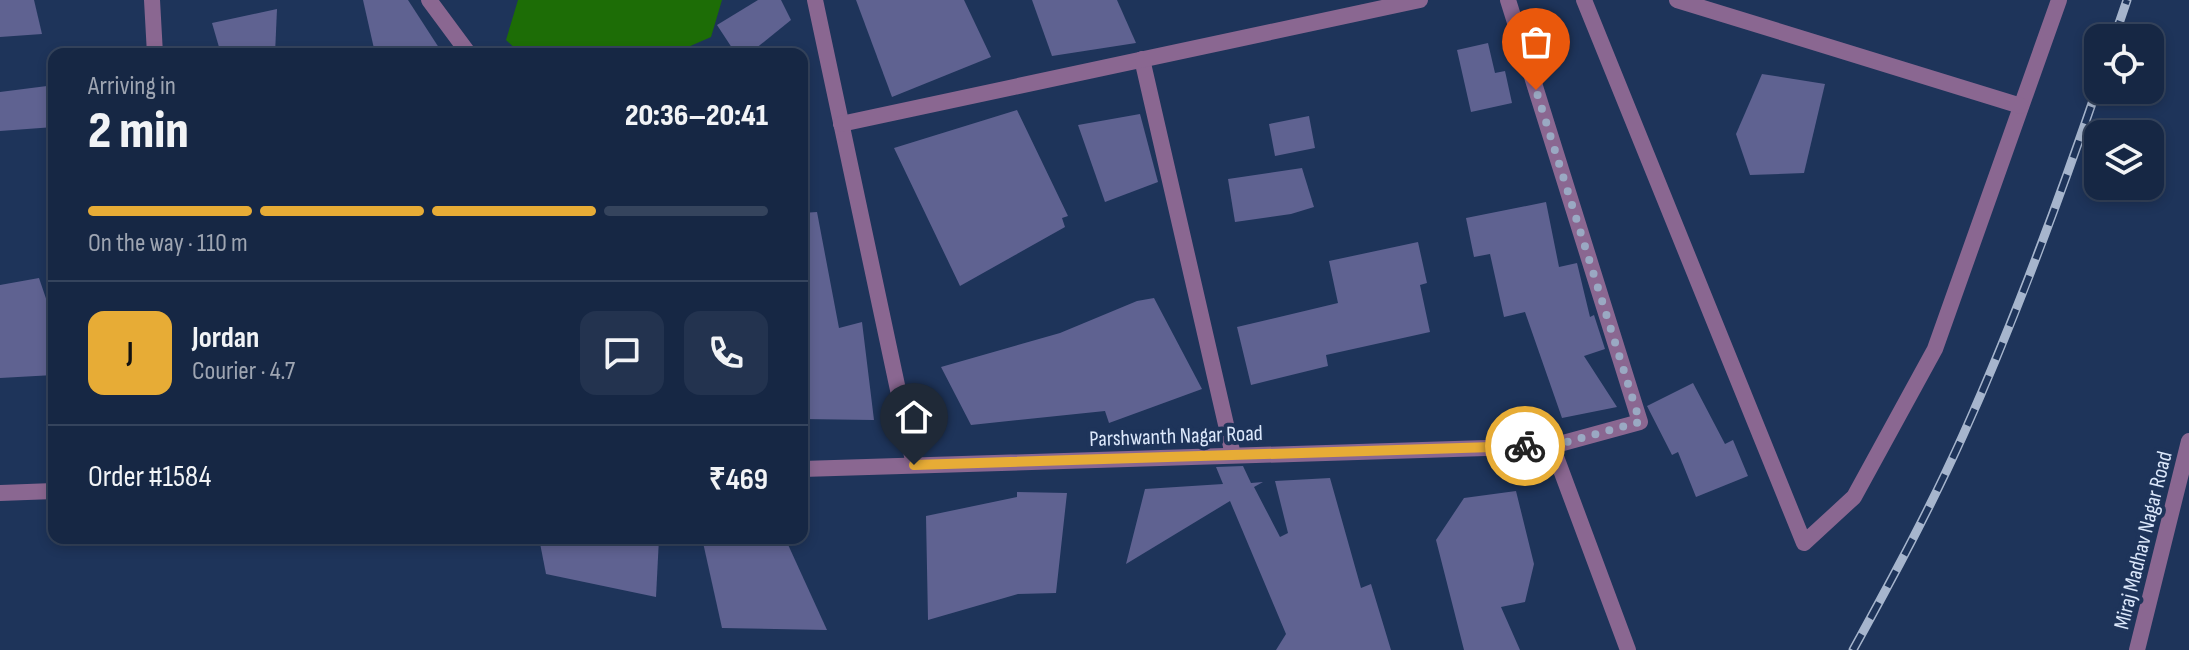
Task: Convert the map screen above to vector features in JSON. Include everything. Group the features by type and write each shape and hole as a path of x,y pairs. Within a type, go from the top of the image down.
{"street":[{"path":"152,0 155,48"},
{"path":"429,0 465,48"},
{"path":"815,0 914,465"},
{"path":"841,124 1420,0"},
{"name":"Parshwanth Nagar Road","path":"808,469 1552,446 1640,422 1508,0"},
{"path":"1584,0 1804,543 1854,497 1935,349 2059,0"},
{"path":"1677,0 2021,106"},
{"path":"1142,59 1233,455"},
{"name":"Miraj Madhav Nagar Road","path":"2137,650 2189,441"},
{"path":"1552,446 1628,650"},
{"path":"0,493 48,491"}],"green space":[{"path":"518,0 722,0 711,37 686,48 515,48 506,40"}],"building":[{"path":"0,0 34,0 42,34 0,37"},
{"path":"363,0 408,0 439,48 374,48"},
{"path":"758,0 781,0 791,20 756,48 732,48 717,25"},
{"path":"856,0 964,0 991,57 892,97"},
{"path":"1032,0 1117,0 1136,43 1052,56"},
{"path":"277,9 275,48 219,48 212,23"},
{"path":"1488,43 1495,73 1505,71 1512,103 1471,112 1457,50"},
{"path":"1762,74 1825,84 1804,173 1750,175 1736,134"},
{"path":"47,86 48,127 0,131 0,92"},
{"path":"1017,110 1068,216 1062,218 1065,227 960,286 894,148"},
{"path":"1140,114 1158,182 1105,202 1078,125"},
{"path":"1309,116 1315,148 1275,156 1269,124"},
{"path":"1302,168 1314,207 1291,214 1235,222 1228,179"},
{"path":"1546,202 1559,267 1577,263 1590,317 1594,315 1605,349 1584,356 1617,407 1562,418 1525,312 1504,317 1490,254 1474,257 1466,218"},
{"path":"817,212 839,328 862,322 874,420 808,419 808,213"},
{"path":"1418,242 1427,283 1420,285 1430,332 1326,355 1328,366 1251,385 1237,327 1338,303 1329,261"},
{"path":"39,278 48,304 48,375 0,378 0,285"},
{"path":"1154,298 1202,389 1109,423 1105,411 971,425 941,367 1060,333 1137,301"},
{"path":"1693,383 1725,444 1733,440 1748,476 1696,497 1678,452 1672,455 1647,406"},
{"path":"1243,466 1251,483 1263,482 1254,487 1280,537 1288,533 1275,481 1330,478 1361,588 1371,584 1391,650 1276,650 1286,634 1230,501 1126,564 1145,489 1223,484 1216,467"},
{"path":"1516,491 1534,564 1525,602 1501,607 1520,650 1464,650 1436,540 1464,498"},
{"path":"1017,492 1067,493 1056,593 1018,594 928,620 926,516 1017,497"},
{"path":"540,544 659,544 656,597 546,574"},
{"path":"703,544 788,544 827,630 722,628"}],"railway":[{"path":"2119,24 2127,0"},
{"path":"1853,650 1925,515 1983,390 2035,261 2092,104"}],"way so far":[{"path":"1525,446 1552,446 1640,422 1536,90"}],"route":[{"path":"914,465 1525,446"}]}
